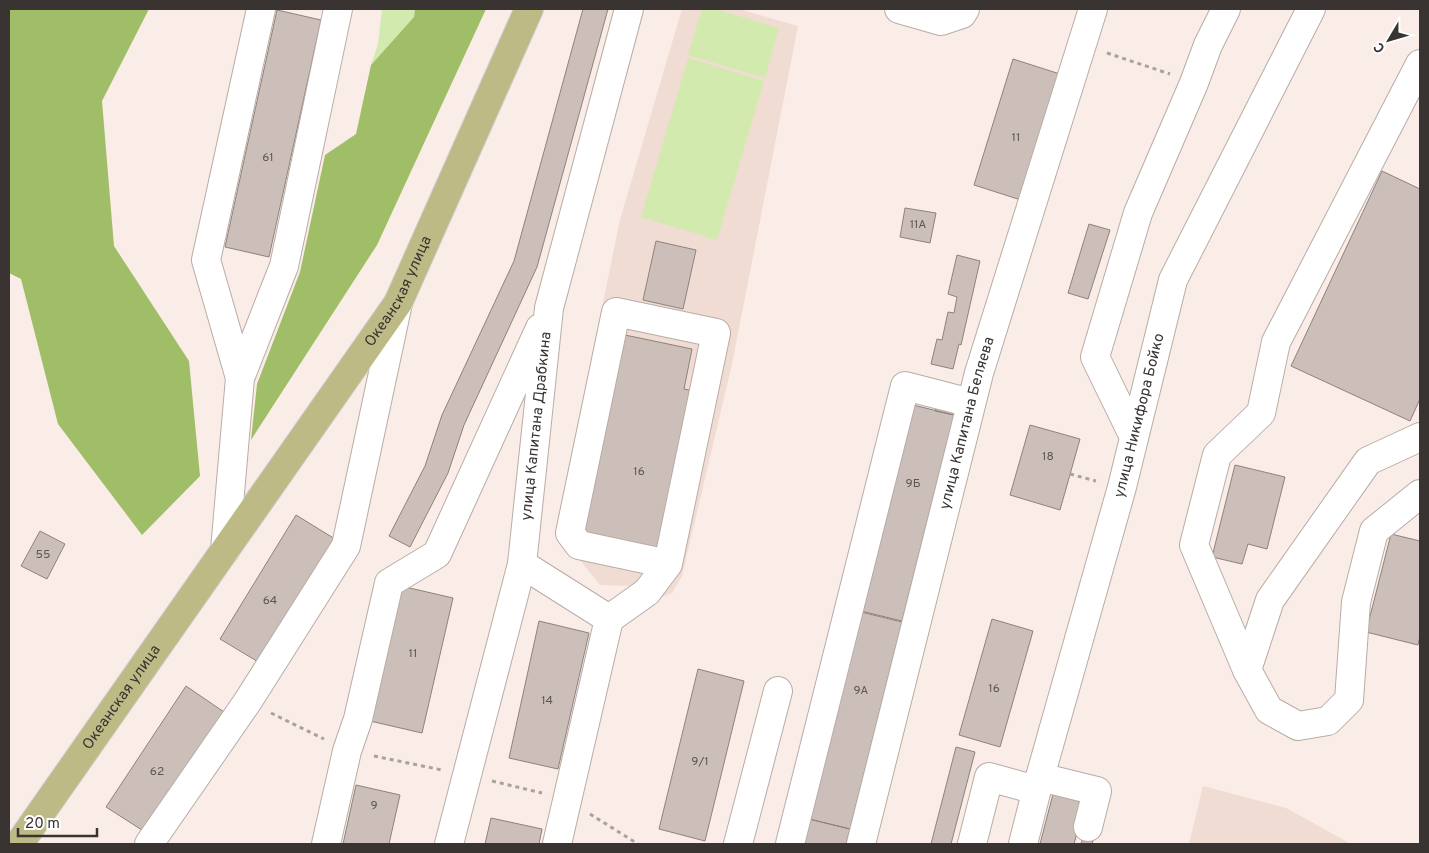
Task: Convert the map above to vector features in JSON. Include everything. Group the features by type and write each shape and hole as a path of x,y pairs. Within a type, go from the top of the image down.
{"main road":[{"name":"Океанская улица","path":"18,844 398,303 529,9"}],"street":[{"path":"240,378 206,260 261,9"},
{"path":"225,550 240,378 284,266 338,9"},
{"name":"улица Капитана Драбкина","path":"449,844 522,564 549,308 629,9"},
{"path":"899,9 941,21 962,14 965,9"},
{"name":"улица Капитана Беляева","path":"861,844 971,403 1093,9"},
{"path":"1134,437 1095,357 1138,214 1194,83 1208,45 1226,9"},
{"name":"улица Никифора Бойко","path":"1023,844 1134,437 1173,280 1311,9"},
{"path":"1420,64 1276,342 1261,414 1217,455 1194,545 1247,670 1269,710 1298,726 1328,721 1349,700 1356,602 1374,531 1420,494"},
{"path":"149,844 248,702 346,546 398,303"},
{"path":"326,844 347,751 358,719 389,583 437,554 549,308"},
{"path":"557,844 609,619 647,592 668,564 716,333 616,312 570,533 580,545 668,564"},
{"path":"790,844 904,386 971,403"},
{"path":"1247,670 1270,600 1368,461 1420,437"},
{"path":"522,564 609,619"},
{"path":"738,844 778,691"},
{"path":"972,844 989,778 1097,791 1088,826"}],"path":[{"path":"1082,45 1153,68"},
{"path":"248,702 347,751 467,775 567,799 638,844"}],"shaded area":[{"path":"682,9 739,9 798,26 732,364 682,576 672,593 657,599 637,586 600,585 556,530 620,220"},
{"path":"1203,786 1286,808 1351,844 1189,844"}],"green space":[{"path":"9,9 149,9 102,101 114,246 189,361 200,476 142,535 58,424 21,279 9,273"},
{"path":"382,9 415,9 414,17 371,65 378,44"},
{"path":"415,9 486,9 377,245 251,440 257,384 300,272 325,155 356,134 371,65 414,17"},
{"path":"702,9 715,9 779,28 765,78 688,55"},
{"path":"688,58 764,81 717,240 641,217"}],"building":[{"path":"583,9 608,9 537,267 464,425 448,473 410,547 389,536 425,466 442,415 514,261"},
{"path":"277,10 321,20 269,257 225,247"},
{"path":"1013,59 1063,75 1024,201 974,185"},
{"path":"1382,171 1420,189 1420,399 1410,421 1291,366"},
{"path":"905,208 936,213 930,243 900,237"},
{"path":"1089,224 1110,230 1088,299 1068,293"},
{"path":"656,241 696,250 683,309 643,300"},
{"path":"957,255 980,261 961,345 959,344 953,369 931,364 937,339 942,340 948,312 954,313 957,297 948,294"},
{"path":"625,335 692,349 684,389 697,392 663,555 583,539"},
{"path":"937,403 956,407 954,415 935,411"},
{"path":"909,404 954,415 902,621 857,610"},
{"path":"1030,425 1080,439 1060,510 1010,495"},
{"path":"1235,465 1285,477 1267,549 1248,544 1242,564 1212,557"},
{"path":"296,515 335,539 260,663 220,639"},
{"path":"40,531 65,544 47,579 21,566"},
{"path":"1391,534 1420,541 1420,636 1418,645 1366,632"},
{"path":"401,586 453,598 422,733 370,721"},
{"path":"857,611 902,622 850,829 805,818"},
{"path":"992,619 1033,631 1000,747 959,735"},
{"path":"539,621 589,633 558,769 509,758"},
{"path":"698,669 744,681 705,841 659,829"},
{"path":"186,686 224,712 145,832 106,807"},
{"path":"956,747 975,752 951,844 931,844"},
{"path":"356,785 400,795 389,844 343,844"},
{"path":"1053,794 1085,803 1074,844 1040,844"},
{"path":"491,818 542,829 539,844 485,844"},
{"path":"805,818 850,829 846,844 799,844"},
{"path":"1085,831 1095,834 1092,844 1081,844"}]}
